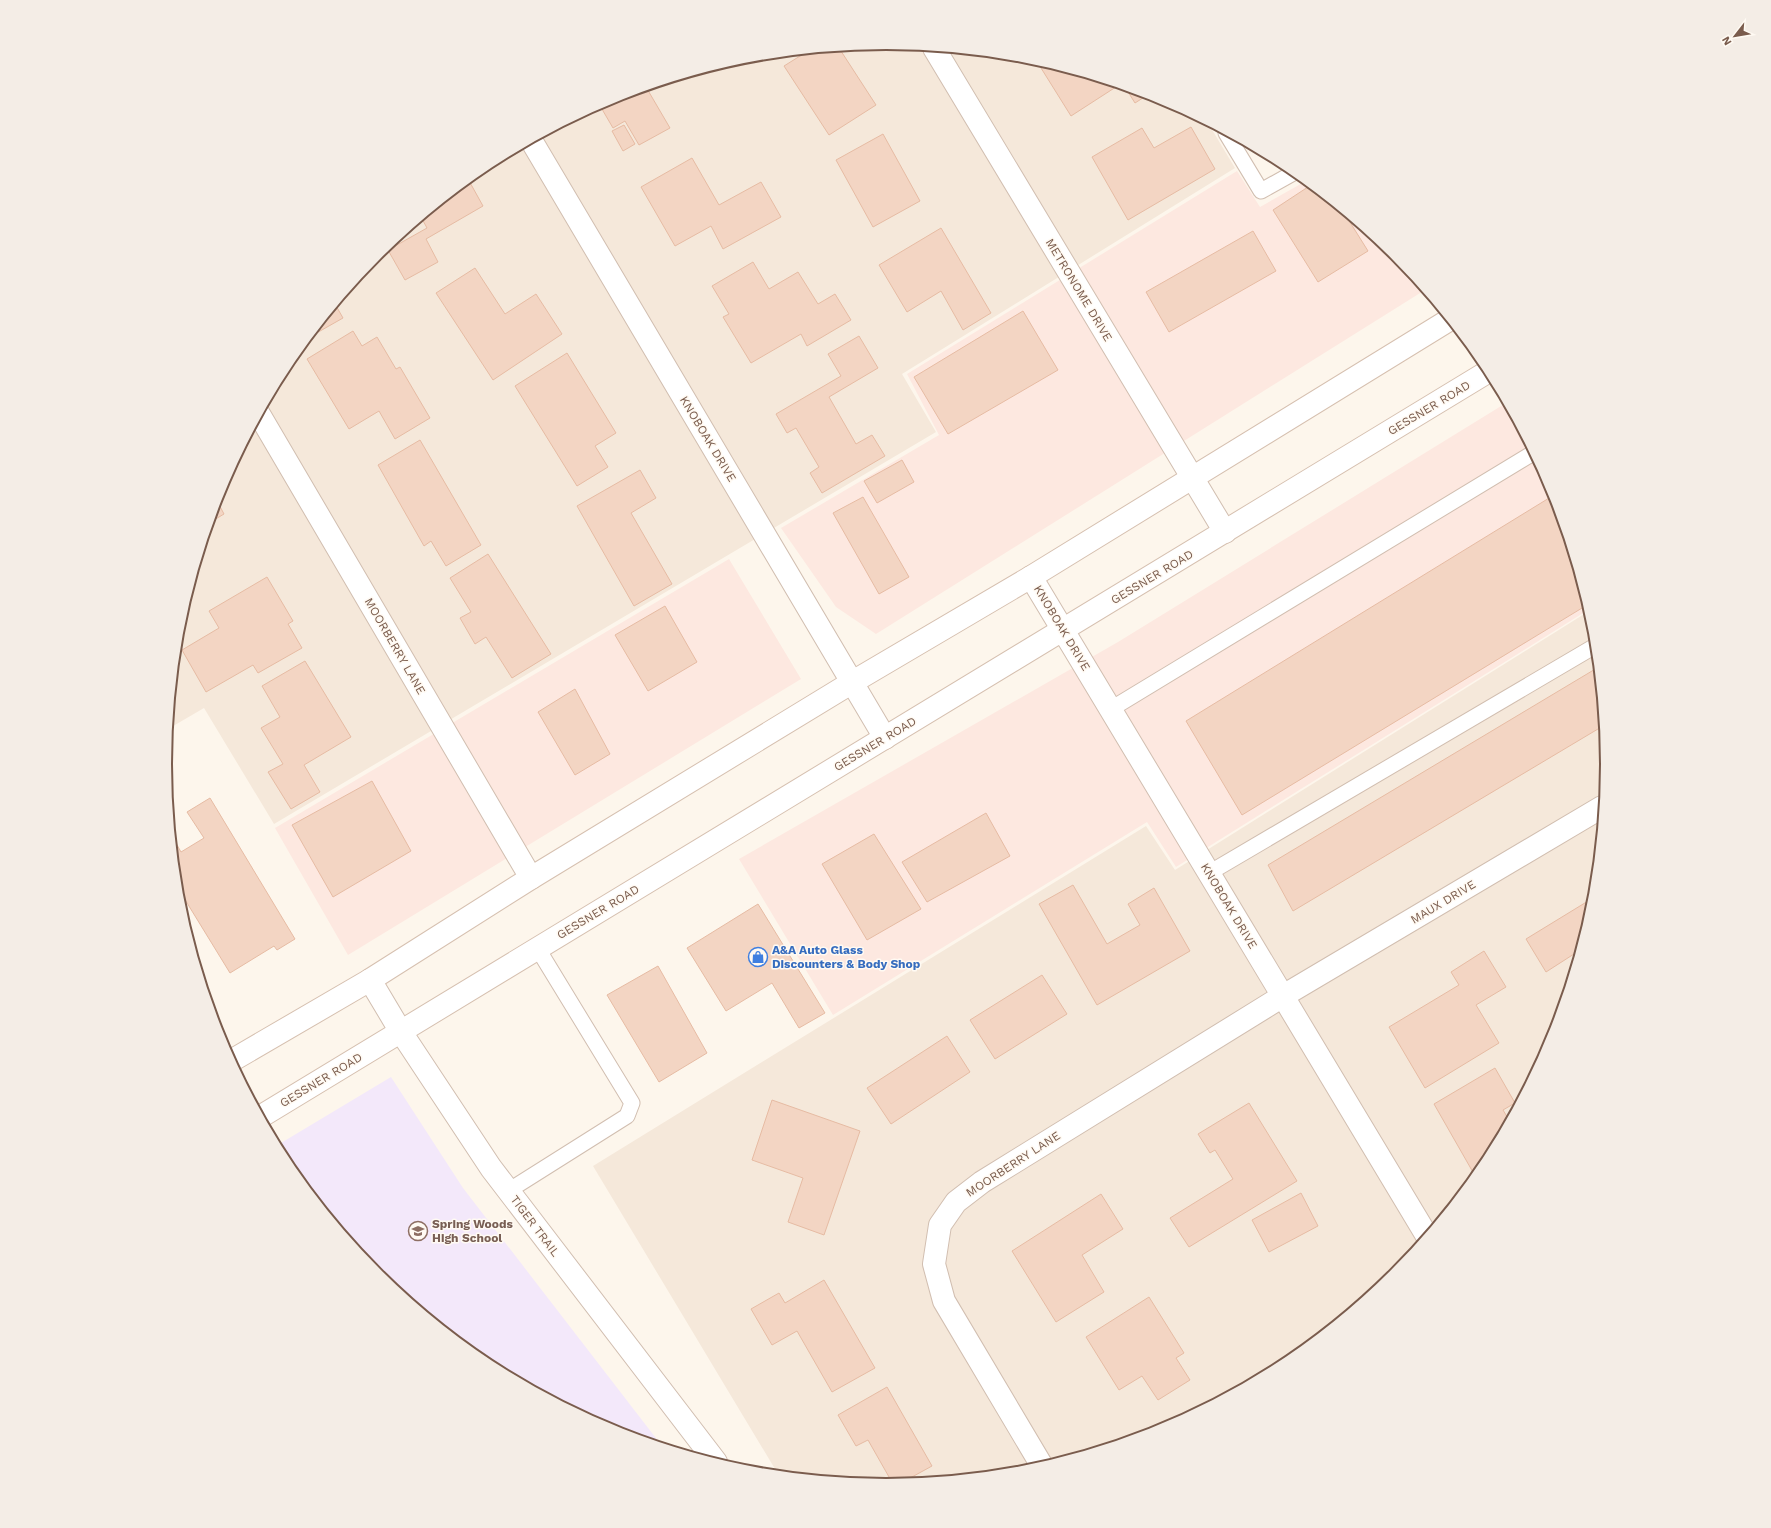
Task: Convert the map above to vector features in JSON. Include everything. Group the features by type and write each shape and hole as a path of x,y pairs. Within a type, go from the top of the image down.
{"street":[{"name":"METRONOME DRIVE","path":"937,52 1191,478 1225,532"},
{"name":"KNOBOAK DRIVE","path":"533,144 851,683 885,738"},
{"path":"235,1058 370,980 531,878 851,683 1032,577 1446,322"},
{"name":"GESSNER ROAD","path":"264,1115 1064,631 1484,374"},
{"name":"MOORBERRY LANE","path":"261,418 531,878"},
{"name":"KNOBOAK DRIVE","path":"1032,577 1425,1232"},
{"name":"MAUX DRIVE","path":"1283,996 1598,809"},
{"name":"TIGER TRAIL","path":"370,980 401,1032 491,1168 712,1456"},
{"name":"MOORBERRY LANE","path":"1039,1461 944,1301 934,1264 940,1225 956,1202 982,1182 1283,996"}],"lane":[{"path":"1230,140 1261,191 1289,175"},
{"path":"1111,709 1529,455"},
{"path":"1209,873 1590,649"},
{"path":"508,1191 627,1116 632,1103 538,949"}],"shaded area":[{"path":"886,50 932,52 979,56 1070,74 1159,104 1212,130 1235,168 902,374 936,432 274,824 204,708 173,726 178,671 185,625 196,579 209,534 245,448 267,407 292,367 319,329 349,293 381,259 415,227 489,170 570,124 612,104 656,88 701,74 746,64 792,56 839,52"},
{"path":"1237,171 1260,207 1301,184 1356,227 1390,259 1421,292 876,634 836,607 781,528 939,435 907,374"},
{"path":"1503,405 1526,448 1562,534 1583,613 1176,867 1147,822 833,1015 739,859 1118,642"},
{"path":"729,559 801,679 348,955 275,828"},
{"path":"1583,614 1593,671 1598,717 1600,764 1598,811 1586,903 1562,994 1526,1080 1504,1121 1479,1161 1452,1199 1422,1235 1390,1269 1356,1301 1282,1358 1201,1404 1159,1424 1115,1440 1070,1454 979,1472 886,1478 839,1476 775,1469 593,1166 1146,826 1175,870"},
{"name":"Spring Woods High School","path":"391,1077 463,1188 658,1441 612,1424 528,1382 489,1358 451,1330 415,1301 381,1269 349,1235 319,1199 281,1143"}],"building":[{"path":"842,52 876,105 829,135 784,66 801,55"},
{"path":"1041,67 1070,74 1115,88 1071,116"},
{"path":"648,91 670,128 639,145 625,121 613,128 602,109"},
{"path":"1129,93 1143,98 1135,103"},
{"path":"624,125 635,144 623,151 612,131"},
{"path":"1191,127 1215,169 1128,220 1092,157 1142,128 1154,148"},
{"path":"883,134 920,201 873,227 836,160"},
{"path":"692,158 719,205 761,182 781,217 723,249 711,226 675,246 641,187"},
{"path":"471,184 483,206 426,239 438,262 405,280 389,252 394,246 427,228 423,221"},
{"path":"1306,188 1350,222 1368,251 1318,282 1273,210"},
{"path":"941,228 991,313 963,330 941,291 907,312 879,265"},
{"path":"1253,231 1276,271 1169,332 1146,292"},
{"path":"753,262 769,289 798,272 818,304 835,294 851,320 807,346 801,334 751,363 723,317 729,314 712,286"},
{"path":"475,268 505,314 536,294 562,334 493,380 436,293"},
{"path":"337,307 343,318 316,333"},
{"path":"1023,311 1058,370 948,434 914,377"},
{"path":"353,331 362,346 377,337 396,369 400,367 430,418 395,439 379,411 349,429 307,359"},
{"path":"859,336 878,368 829,397 856,444 872,435 885,456 822,493 810,473 819,467 796,428 787,433 776,414 841,376 828,354"},
{"path":"567,353 616,433 595,446 608,467 577,486 515,386"},
{"path":"420,440 481,545 446,566 431,541 424,546 378,465"},
{"path":"902,460 914,482 877,503 864,481"},
{"path":"640,470 656,498 631,513 672,584 634,606 577,506"},
{"path":"863,497 909,577 879,594 833,513"},
{"path":"1548,499 1562,534 1582,608 1242,815 1186,721"},
{"path":"220,506 224,514 215,520"},
{"path":"488,554 551,654 512,678 486,637 475,644 460,618 471,612 450,578"},
{"path":"267,577 293,621 288,624 302,648 258,673 253,665 206,692 182,650 219,628 209,611"},
{"path":"665,606 697,662 648,691 615,635"},
{"path":"305,661 351,737 304,765 320,792 291,809 268,772 283,764 261,728 280,717 262,686"},
{"path":"1593,670 1598,729 1293,911 1268,865"},
{"path":"575,689 610,754 575,775 538,712"},
{"path":"372,781 411,851 333,897 292,825"},
{"path":"210,798 295,939 277,950 274,946 230,973 184,899 177,844 181,852 204,838 187,812"},
{"path":"986,813 1010,856 927,902 902,862"},
{"path":"874,834 921,909 867,940 822,864"},
{"path":"1073,885 1107,944 1140,925 1128,904 1154,888 1190,951 1097,1005 1039,904"},
{"path":"1586,902 1573,954 1546,972 1526,939"},
{"path":"758,904 825,1013 799,1028 772,983 726,1011 687,948"},
{"path":"1484,951 1506,987 1476,1005 1499,1043 1425,1088 1389,1027 1459,985 1451,972"},
{"path":"658,966 707,1053 659,1082 607,995"},
{"path":"1042,975 1067,1014 995,1059 970,1020"},
{"path":"947,1036 970,1072 891,1124 867,1088"},
{"path":"1495,1068 1514,1102 1503,1110 1507,1116 1472,1171 1434,1104"},
{"path":"772,1100 860,1131 824,1235 788,1222 803,1178 752,1160"},
{"path":"1249,1103 1297,1181 1189,1247 1170,1218 1233,1179 1215,1150 1210,1153 1198,1134"},
{"path":"1301,1193 1318,1226 1269,1252 1252,1220"},
{"path":"1101,1194 1123,1229 1082,1255 1104,1292 1056,1322 1012,1251"},
{"path":"824,1280 875,1368 832,1392 797,1331 772,1345 751,1309 779,1293 785,1303"},
{"path":"1149,1297 1184,1353 1176,1358 1190,1380 1158,1400 1142,1376 1119,1390 1086,1337"},
{"path":"887,1387 932,1466 912,1477 890,1478 868,1440 856,1446 838,1415"}],"place":[{"name":"A&A Auto Glass Discounters & Body Shop","path":"758,957"},
{"name":"Spring Woods High School","path":"418,1231"}]}
